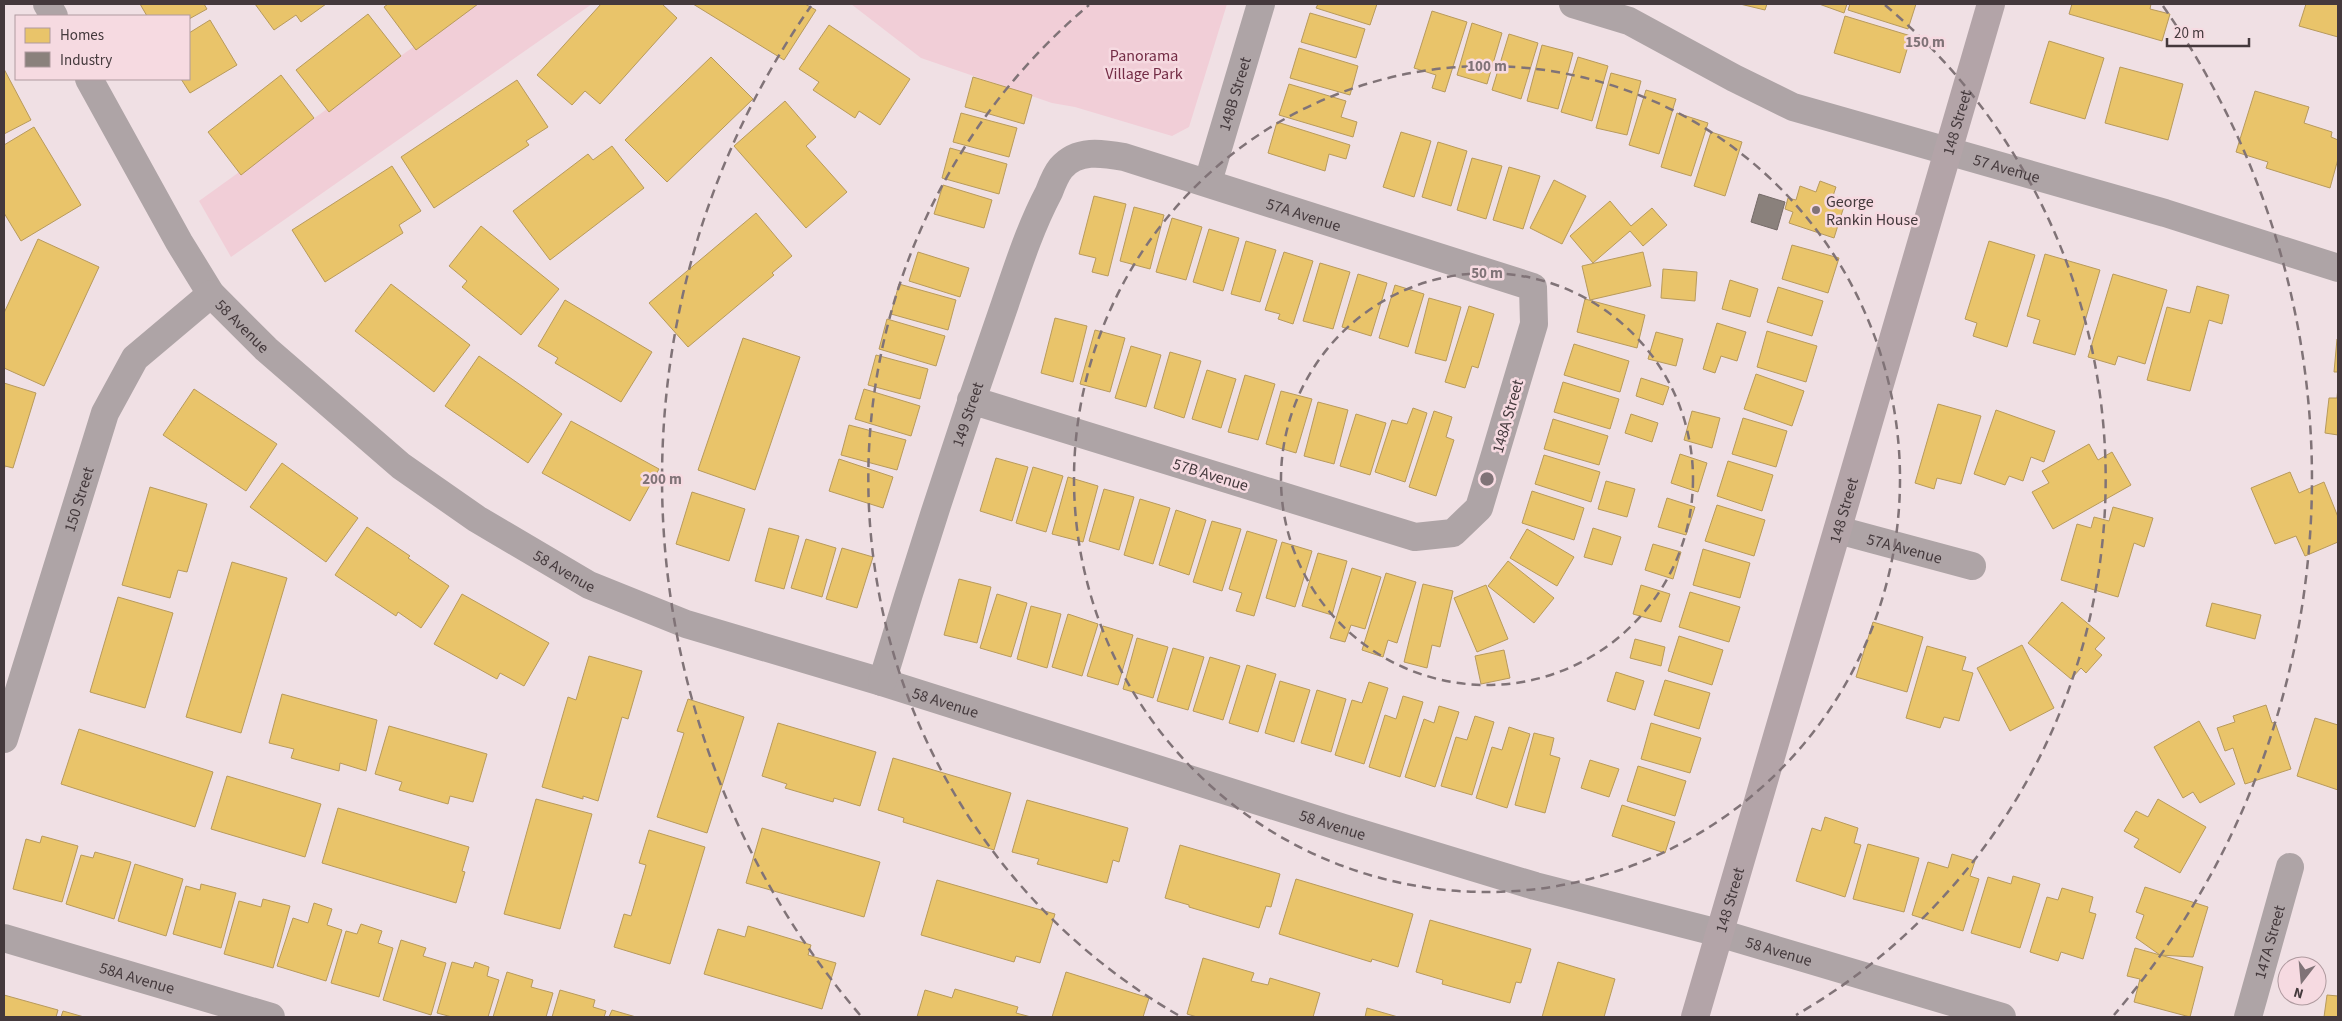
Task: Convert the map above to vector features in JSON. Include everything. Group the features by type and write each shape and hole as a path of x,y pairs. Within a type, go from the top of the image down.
{"main road":[{"name":"148 Street","path":"1694,1017 1838,530 1990,4"}],"street":[{"path":"47,4 53,15"},
{"name":"148B Street","path":"1208,182 1261,4"},
{"name":"57 Avenue","path":"1573,4 1631,12 1741,82 1793,107 2165,213 2338,268"},
{"name":"58 Avenue","path":"90,80 179,242 211,294 266,349 400,466 477,519 589,586 686,624 882,682 1425,853 1535,886 1719,933 2002,1017"},
{"name":"57A Avenue","path":"1074,157 1104,154 1124,157 1208,182 1533,287"},
{"name":"149 Street","path":"882,682 927,533 971,400 1040,209 1060,169 1074,157"},
{"name":"148A Street","path":"1453,533 1479,508 1534,324 1533,287"},
{"name":"150 Street","path":"4,739 105,413 135,358 211,294"},
{"name":"57B Avenue","path":"971,400 1415,537 1453,533"},
{"name":"57A Avenue","path":"1838,530 1972,566"},
{"name":"147A Street","path":"2248,1017 2290,866"},
{"name":"58A Avenue","path":"4,938 271,1017"}],"green space":[{"path":"473,4 592,4 231,257 199,201"},
{"name":"Panorama Village Park","path":"851,4 1227,4 1189,127 1172,136 1075,107 1052,103 921,58"}],"building: Homes":[{"path":"140,4 204,4 207,9 190,18 190,15 146,15"},
{"path":"255,4 326,4 301,22 296,15 274,30"},
{"path":"388,4 478,4 416,50 384,7"},
{"path":"601,4 662,4 677,18 600,104 585,91 572,105 537,75"},
{"path":"693,4 805,4 816,10 784,60"},
{"path":"1318,4 1377,4 1370,25 1316,8"},
{"path":"1740,4 1767,4 1765,10"},
{"path":"1819,4 1847,4 1844,13"},
{"path":"1850,4 1916,4 1908,29 1848,10"},
{"path":"2072,4 2151,4 2150,9 2170,14 2162,41 2069,14"},
{"path":"2306,4 2338,4 2338,37 2299,26"},
{"path":"1432,11 1467,22 1445,92 1432,88 1436,75 1414,68"},
{"path":"1310,13 1365,29 1356,58 1301,42"},
{"path":"368,14 401,56 329,112 296,70"},
{"path":"1845,16 1911,36 1900,73 1834,53"},
{"path":"210,20 237,65 190,93 182,80 190,80 190,32"},
{"path":"1472,23 1502,33 1487,84 1457,75"},
{"path":"829,25 910,79 880,125 859,111 855,118 813,90 819,82 799,69"},
{"path":"1509,34 1538,43 1521,99 1492,90"},
{"path":"2049,41 2104,58 2085,119 2030,103"},
{"path":"1542,45 1573,53 1558,109 1527,101"},
{"path":"1299,48 1358,66 1350,95 1290,78"},
{"path":"711,57 753,99 667,182 625,140"},
{"path":"1578,57 1608,66 1592,121 1561,112"},
{"path":"2120,67 2183,84 2168,140 2105,123"},
{"path":"4,69 31,120 4,134"},
{"path":"1611,73 1641,81 1627,135 1596,128"},
{"path":"281,75 314,118 241,175 208,132"},
{"path":"973,77 1032,95 1024,124 965,107"},
{"path":"517,80 548,127 526,141 529,145 434,208 401,157"},
{"path":"1289,84 1346,101 1341,117 1357,122 1353,137 1279,115"},
{"path":"1646,90 1676,99 1659,154 1629,145"},
{"path":"2255,91 2309,107 2304,123 2332,132 2331,137 2338,140 2338,159 2330,188 2266,168 2268,162 2236,152"},
{"path":"785,101 816,137 806,146 847,192 806,228 734,146"},
{"path":"961,113 1017,128 1009,157 953,142"},
{"path":"1677,113 1708,123 1691,176 1661,167"},
{"path":"1277,122 1350,145 1346,159 1329,154 1325,171 1268,153"},
{"path":"34,127 81,205 21,241 4,213 4,145"},
{"path":"1401,132 1431,141 1414,197 1383,187"},
{"path":"1711,132 1742,142 1725,196 1694,186"},
{"path":"1438,142 1467,151 1451,206 1422,197"},
{"path":"612,146 644,188 550,260 513,211 588,154 593,160"},
{"path":"950,148 1007,164 999,194 942,178"},
{"path":"1472,158 1502,166 1486,219 1457,210"},
{"path":"392,166 421,211 399,225 403,233 325,282 292,230"},
{"path":"1509,167 1540,176 1523,229 1493,220"},
{"path":"1554,180 1586,196 1562,244 1530,228"},
{"name":"George Rankin House","path":"1820,181 1836,187 1833,196 1846,200 1834,238 1789,223 1793,212 1785,209 1788,198 1796,200 1800,186 1816,192"},
{"path":"943,185 992,200 984,228 934,214"},
{"path":"1094,196 1126,204 1108,276 1092,272 1096,258 1079,254"},
{"path":"1610,201 1631,226 1652,208 1667,225 1643,246 1630,231 1593,263 1570,236"},
{"path":"1134,207 1164,215 1150,269 1120,261"},
{"path":"756,213 792,256 772,273 774,275 688,347 649,303"},
{"path":"1172,218 1202,227 1186,280 1156,272"},
{"path":"481,226 559,289 521,335 462,287 467,281 449,266"},
{"path":"1209,229 1239,238 1223,291 1193,282"},
{"path":"38,239 99,267 44,386 4,368 4,313"},
{"path":"1246,241 1276,250 1260,302 1231,294"},
{"path":"1989,241 2035,255 2007,347 1973,336 1977,323 1965,319"},
{"path":"1792,245 1839,258 1828,293 1782,279"},
{"path":"918,252 969,268 960,297 909,281"},
{"path":"1284,252 1313,261 1293,324 1278,319 1280,314 1265,310"},
{"path":"1643,252 1651,286 1590,300 1582,266"},
{"path":"2045,254 2100,270 2075,355 2033,343 2040,320 2027,316"},
{"path":"1320,263 1350,272 1333,329 1303,321"},
{"path":"1663,269 1697,272 1695,301 1661,298"},
{"path":"1358,274 1387,283 1371,336 1342,327"},
{"path":"2113,274 2167,290 2145,364 2118,356 2115,365 2088,357"},
{"path":"1730,280 1758,289 1750,317 1722,309"},
{"path":"391,284 470,345 434,392 355,331"},
{"path":"899,284 956,300 948,330 891,314"},
{"path":"1395,285 1424,294 1408,347 1379,338"},
{"path":"2197,286 2229,295 2222,324 2209,320 2190,391 2147,380 2167,307 2190,313"},
{"path":"1778,287 1823,301 1812,336 1767,322"},
{"path":"1429,298 1461,307 1446,361 1415,353"},
{"path":"1585,299 1645,315 1637,348 1577,332"},
{"path":"565,300 652,352 621,402 555,363 558,358 538,346"},
{"path":"1469,306 1494,314 1478,368 1472,366 1465,388 1445,382"},
{"path":"1055,318 1087,326 1073,382 1041,373"},
{"path":"887,319 945,336 936,366 879,349"},
{"path":"1717,323 1746,332 1737,361 1721,356 1715,373 1703,369"},
{"path":"1095,330 1125,338 1110,392 1080,384"},
{"path":"1767,331 1817,346 1806,382 1757,367"},
{"path":"1656,332 1683,339 1676,366 1648,359"},
{"path":"743,338 800,357 755,490 698,470"},
{"path":"2337,339 2338,372 2334,372"},
{"path":"1574,344 1629,361 1620,392 1564,375"},
{"path":"1131,346 1161,355 1146,407 1115,398"},
{"path":"1170,352 1201,361 1184,418 1154,408"},
{"path":"876,355 928,369 920,399 868,385"},
{"path":"479,356 562,414 528,463 445,406"},
{"path":"1207,370 1236,379 1221,428 1192,419"},
{"path":"1756,374 1804,391 1792,426 1744,409"},
{"path":"1245,375 1275,384 1258,440 1228,432"},
{"path":"1641,378 1669,387 1663,405 1636,396"},
{"path":"1563,382 1619,399 1610,429 1554,412"},
{"path":"4,383 36,393 13,468 5,466 4,471"},
{"path":"2338,387 2338,435 2325,433 2329,398 2337,398"},
{"path":"194,389 277,444 246,491 163,435"},
{"path":"864,389 920,406 911,436 855,419"},
{"path":"1281,391 1312,399 1296,453 1266,444"},
{"path":"1318,402 1348,410 1334,464 1304,456"},
{"path":"1938,404 1981,416 1961,484 1937,478 1934,489 1915,483"},
{"path":"1413,408 1427,413 1405,482 1375,472 1392,420 1407,424"},
{"path":"1996,410 2055,431 2044,462 2031,457 2023,481 2009,476 2005,485 1974,474"},
{"path":"1434,411 1452,417 1446,437 1454,440 1436,496 1409,487"},
{"path":"1692,411 1720,418 1712,448 1684,440"},
{"path":"1356,414 1386,423 1370,475 1340,466"},
{"path":"1631,414 1658,423 1652,442 1625,433"},
{"path":"1743,418 1787,431 1776,467 1732,454"},
{"path":"1553,419 1608,436 1599,465 1544,449"},
{"path":"571,421 659,469 630,521 542,473"},
{"path":"849,425 906,440 897,470 841,455"},
{"path":"2089,444 2098,460 2112,452 2131,485 2053,529 2032,492 2049,483 2042,471"},
{"path":"1680,454 1707,463 1698,492 1671,483"},
{"path":"1544,455 1600,472 1591,502 1535,484"},
{"path":"996,458 1028,467 1012,521 980,511"},
{"path":"839,459 893,477 883,508 829,491"},
{"path":"1728,461 1773,475 1762,511 1717,496"},
{"path":"282,463 358,518 326,562 250,507"},
{"path":"1033,467 1063,476 1046,532 1016,523"},
{"path":"2290,472 2299,493 2324,482 2338,517 2338,542 2305,556 2296,536 2275,544 2251,488"},
{"path":"1068,477 1098,486 1083,542 1052,534"},
{"path":"1606,481 1635,489 1627,517 1598,509"},
{"path":"150,487 207,504 187,572 178,570 170,598 122,585"},
{"path":"1104,489 1134,497 1119,550 1089,541"},
{"path":"1532,491 1584,508 1574,540 1522,523"},
{"path":"692,492 745,509 729,561 676,544"},
{"path":"1667,498 1695,507 1686,535 1658,527"},
{"path":"1140,499 1170,508 1153,564 1124,555"},
{"path":"1717,505 1765,520 1754,556 1705,541"},
{"path":"2113,507 2153,518 2144,547 2134,543 2118,597 2061,580 2077,524 2091,528 2094,517 2109,521"},
{"path":"1176,510 1206,520 1189,575 1159,565"},
{"path":"1212,521 1241,529 1222,591 1193,582"},
{"path":"367,527 410,556 408,558 449,586 421,628 398,612 396,616 335,575"},
{"path":"769,528 799,536 784,589 755,581"},
{"path":"1593,528 1621,537 1612,565 1584,557"},
{"path":"1527,529 1574,557 1557,586 1510,558"},
{"path":"1247,531 1277,540 1254,616 1236,611 1242,593 1229,589"},
{"path":"806,539 836,548 822,597 791,588"},
{"path":"1282,542 1312,551 1295,607 1266,598"},
{"path":"1653,544 1681,552 1673,579 1645,570"},
{"path":"842,548 873,557 857,608 826,599"},
{"path":"1703,549 1750,563 1740,598 1693,585"},
{"path":"1318,553 1347,561 1332,615 1302,606"},
{"path":"1508,561 1554,598 1534,623 1488,586"},
{"path":"232,562 287,578 241,733 186,717"},
{"path":"1352,568 1381,577 1365,629 1351,625 1345,642 1330,638"},
{"path":"1386,573 1416,582 1397,643 1388,640 1383,657 1362,650"},
{"path":"959,579 991,587 977,643 944,635"},
{"path":"1423,584 1453,591 1440,647 1432,645 1427,668 1404,662"},
{"path":"1486,585 1508,639 1477,652 1454,598"},
{"path":"1641,585 1670,594 1661,622 1633,614"},
{"path":"1690,592 1740,607 1729,642 1679,627"},
{"path":"462,594 549,643 524,686 500,673 497,679 434,644"},
{"path":"997,594 1027,603 1011,657 980,648"},
{"path":"118,597 173,613 145,708 90,692"},
{"path":"2062,602 2105,638 2095,649 2102,655 2086,673 2081,668 2071,679 2028,643"},
{"path":"2212,603 2261,615 2255,639 2206,626"},
{"path":"1031,606 1061,614 1047,668 1017,659"},
{"path":"1068,614 1098,624 1082,676 1052,667"},
{"path":"1873,622 1923,637 1907,692 1856,677"},
{"path":"1103,626 1133,635 1118,685 1087,676"},
{"path":"1679,636 1723,650 1712,685 1668,671"},
{"path":"1137,638 1168,647 1153,698 1123,689"},
{"path":"1635,639 1665,647 1661,666 1630,658"},
{"path":"2022,645 2054,708 2010,731 1977,668"},
{"path":"1927,646 1966,657 1962,670 1973,673 1959,721 1944,717 1940,728 1906,718"},
{"path":"1173,648 1204,657 1188,710 1157,701"},
{"path":"1504,650 1510,678 1481,684 1475,656"},
{"path":"589,656 642,671 628,719 622,717 598,801 583,796 583,799 542,787 568,697 576,700"},
{"path":"1210,657 1240,666 1223,720 1193,711"},
{"path":"1247,665 1276,674 1258,732 1229,723"},
{"path":"1616,672 1644,681 1635,710 1607,701"},
{"path":"1665,680 1710,693 1699,729 1654,715"},
{"path":"1280,681 1310,690 1294,742 1265,733"},
{"path":"1369,682 1388,688 1364,764 1335,755 1352,700 1362,703"},
{"path":"1317,690 1346,699 1331,752 1301,743"},
{"path":"282,694 377,720 366,771 340,763 339,771 291,758 294,749 269,743"},
{"path":"1403,696 1423,702 1400,777 1369,767 1385,715 1396,719"},
{"path":"688,699 744,717 707,833 657,817 684,733 677,731"},
{"path":"2266,705 2272,723 2275,722 2291,769 2245,784 2233,748 2225,751 2217,728 2235,722 2233,716"},
{"path":"1439,706 1459,712 1435,787 1405,777 1424,719 1434,723"},
{"path":"1475,716 1494,722 1472,795 1441,786 1456,737 1467,740"},
{"path":"2315,718 2338,725 2338,790 2297,776"},
{"path":"2199,721 2235,784 2200,803 2193,792 2183,798 2154,747"},
{"path":"778,723 876,752 860,806 834,798 833,802 785,788 787,784 762,776"},
{"path":"1651,723 1701,738 1690,773 1641,759"},
{"path":"389,726 487,754 473,802 450,796 448,804 399,790 402,782 375,774"},
{"path":"1509,727 1530,734 1507,808 1476,798 1492,747 1502,750"},
{"path":"79,729 213,772 195,827 61,784"},
{"path":"1534,733 1554,738 1550,755 1560,758 1545,813 1515,805"},
{"path":"893,758 1011,793 994,850 903,822 904,818 878,810"},
{"path":"1590,760 1619,769 1609,797 1581,788"},
{"path":"1638,766 1686,781 1675,816 1627,801"},
{"path":"227,776 321,804 305,857 211,829"},
{"path":"536,799 592,814 560,929 504,914"},
{"path":"2158,799 2206,827 2180,873 2134,847 2139,839 2124,831 2136,811 2148,817"},
{"path":"1027,800 1128,828 1119,862 1113,860 1107,883 1037,864 1039,859 1012,852"},
{"path":"1622,805 1675,822 1665,853 1612,836"},
{"path":"338,808 469,847 462,871 465,872 456,903 322,863"},
{"path":"1825,817 1858,828 1854,843 1861,845 1845,897 1796,881 1812,828 1821,831"},
{"path":"762,828 880,862 864,917 746,883"},
{"path":"649,830 705,847 670,964 614,947 624,914 631,916 646,865 639,863"},
{"path":"42,836 78,846 62,902 13,889 26,839 40,843"},
{"path":"1868,844 1919,858 1904,912 1853,899"},
{"path":"1180,845 1280,874 1271,907 1266,906 1259,928 1165,898"},
{"path":"95,852 131,862 114,919 66,904 81,855 93,858"},
{"path":"1952,854 1975,861 1970,876 1979,879 1963,931 1912,915 1928,862 1948,868"},
{"path":"135,864 183,879 166,936 118,921"},
{"path":"2013,876 2040,884 2020,948 1971,933 1988,877 2011,884"},
{"path":"1296,879 1413,914 1398,967 1372,959 1371,962 1279,934"},
{"path":"937,880 1055,914 1040,963 1016,956 1014,962 921,935"},
{"path":"201,884 236,893 221,948 173,934 186,886 200,890"},
{"path":"2145,887 2208,907 2193,957 2160,955 2136,938 2144,915 2136,912"},
{"path":"2062,888 2093,897 2089,912 2096,914 2083,959 2061,952 2058,961 2030,952 2047,897 2058,900"},
{"path":"263,899 290,906 273,968 224,954 239,901 261,907"},
{"path":"314,903 332,909 327,925 342,930 326,981 277,966 293,918 308,923"},
{"path":"1430,920 1531,949 1521,983 1516,982 1510,1003 1442,984 1443,980 1416,972"},
{"path":"361,924 382,931 378,943 393,948 379,997 331,983 346,931 357,934"},
{"path":"748,926 811,945 808,955 836,963 822,1009 704,974 718,929 745,937"},
{"path":"401,940 426,948 423,956 446,963 431,1015 383,1000"},
{"path":"2135,948 2203,967 2190,1017 2134,1002 2140,979 2127,976"},
{"path":"1203,958 1254,973 1251,981 1268,985 1270,978 1320,993 1313,1017 1197,1017 1187,1014"},
{"path":"452,962 473,968 475,962 489,967 487,976 499,980 488,1017 452,1017 437,1013"},
{"path":"1558,962 1615,979 1604,1017 1542,1017"},
{"path":"507,972 533,980 531,987 553,993 546,1017 493,1017"},
{"path":"1066,972 1149,998 1143,1017 1052,1017"},
{"path":"955,989 1018,1007 1016,1013 1031,1017 917,1017 925,990 952,998"},
{"path":"560,990 595,1000 593,1007 606,1011 604,1017 552,1017"},
{"path":"4,995 58,1010 56,1017 4,1017"},
{"path":"2327,995 2338,996 2338,1017 2324,1017"},
{"path":"1367,1008 1398,1017 1365,1017"},
{"path":"612,1010 636,1017 609,1017"},
{"path":"63,1011 84,1017 61,1017"}],"building: Industry":[{"path":"1759,194 1785,202 1777,230 1751,222"}],"place":[{"name":"George Rankin House","path":"1816,210"}]}
